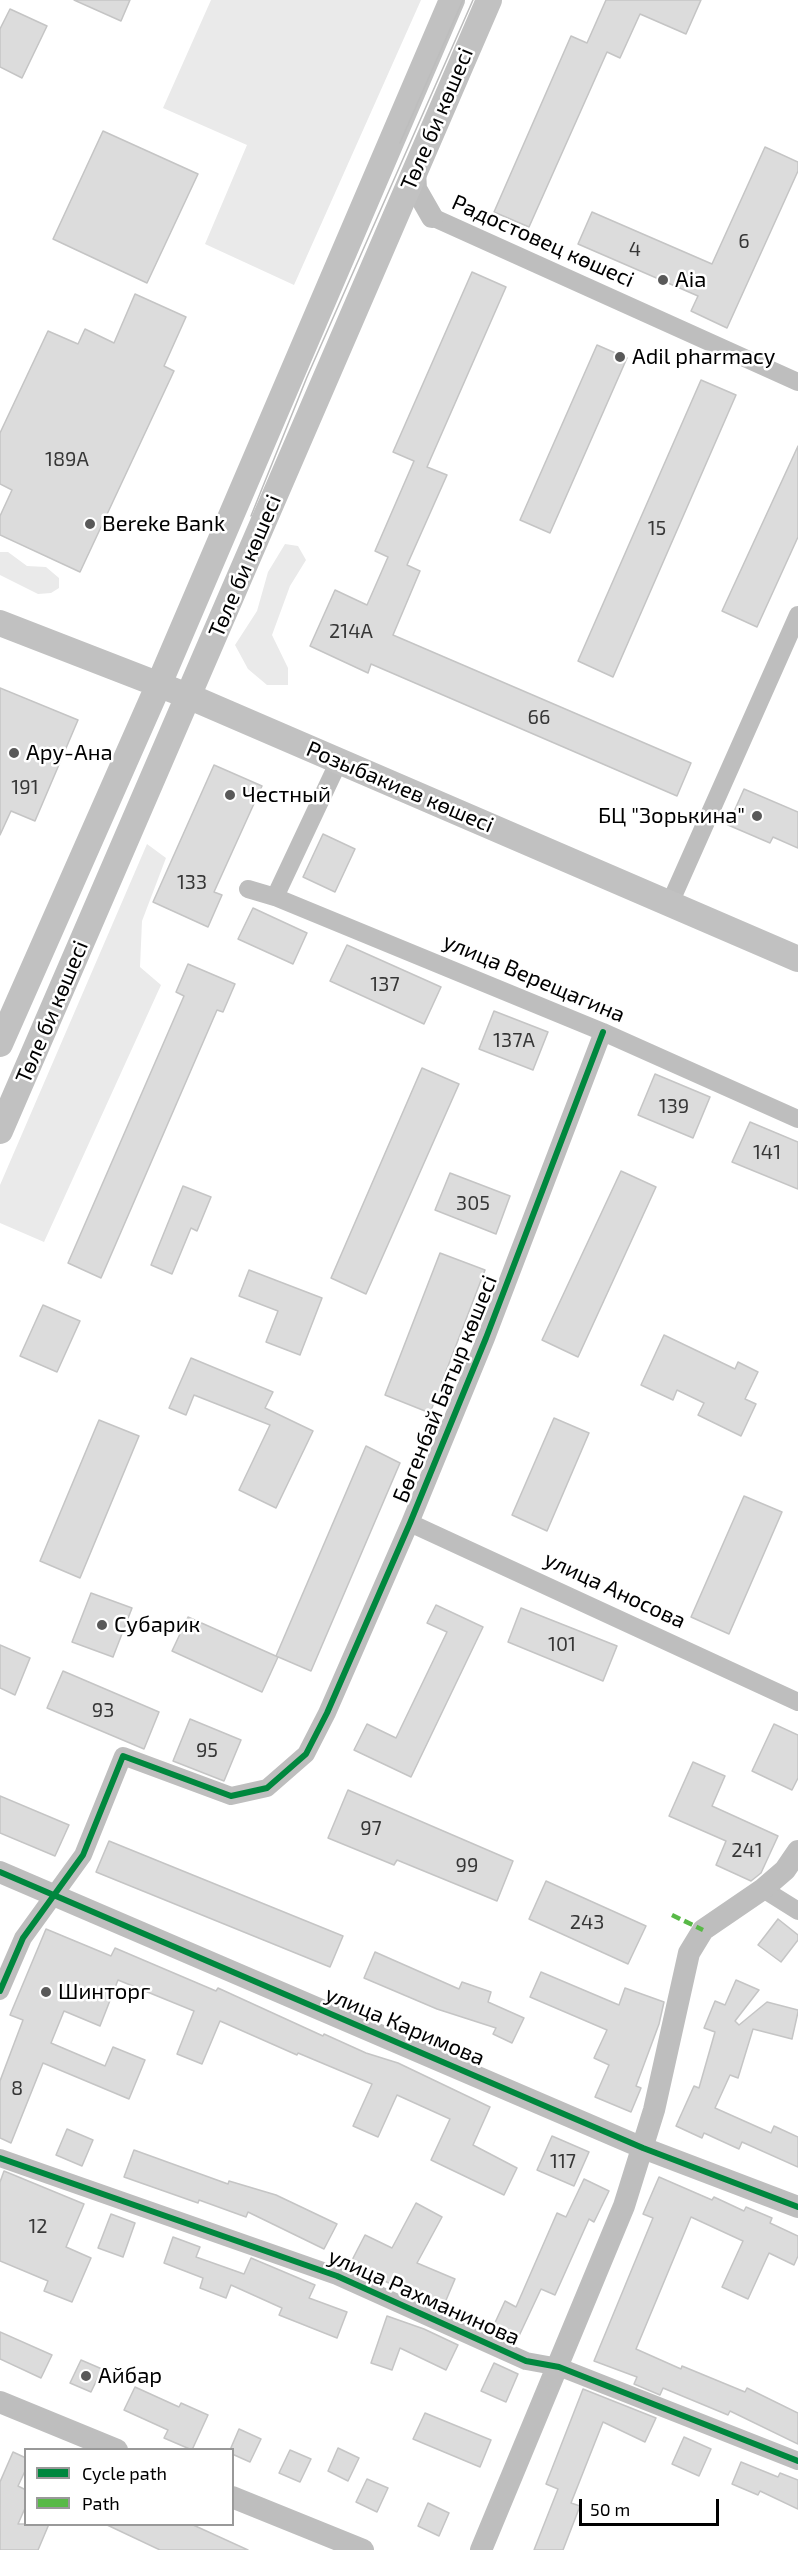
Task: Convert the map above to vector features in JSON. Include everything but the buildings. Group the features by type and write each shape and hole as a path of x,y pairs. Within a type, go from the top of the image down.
{"main road":[{"name":"Төле би көшесі","path":"0,1044 159,684 452,0"},
{"name":"Төле би көшесі","path":"0,1131 489,0"},
{"path":"234,510 233,522 236,530 242,534 261,527"},
{"name":"Розыбакиев көшесі","path":"0,623 188,696 798,959"},
{"path":"66,894 78,884 87,886 96,910"}],"street":[{"path":"415,171 416,189 432,217"},
{"name":"Радостовец көшесі","path":"432,217 798,382"},
{"path":"670,903 798,615"},
{"path":"275,897 339,761"},
{"name":"улица Верещагина","path":"248,889 275,897 603,1032 798,1119"},
{"name":"Бөгенбай Батыр көшесі","path":"53,1895 83,1855 123,1756 231,1796 267,1788 306,1754 327,1713 410,1523 486,1338 603,1032"},
{"name":"улица Аносова","path":"410,1523 798,1702"},
{"path":"481,2550 624,2206 644,2148 689,1953 703,1930 763,1889 785,1870 798,1851"},
{"name":"улица Каримова","path":"0,1872 644,2148 798,2207"},
{"path":"763,1889 798,1911"},
{"path":"0,1991 23,1938 53,1895"},
{"name":"улица Рахманинова","path":"0,2158 337,2276 525,2361 559,2367 798,2461"},
{"path":"0,2402 112,2448"},
{"path":"234,2498 363,2550"}],"shaded area":[{"path":"211,0 421,0 294,285 205,244 247,145 163,108"},
{"path":"285,544 298,546 306,560 290,586 272,635 288,668 288,685 267,685 248,669 235,645 257,611 268,572"},
{"path":"0,552 8,552 27,566 46,567 59,578 59,588 51,593 38,594 0,575"},
{"path":"147,844 166,858 142,921 140,967 161,985 44,1242 0,1223 0,1185"}],"tram line":[{"path":"400,143 463,0"},
{"path":"251,516 307,377 473,0"}],"marked path":[{"path":"672,1915 703,1930"}],"cycle path":[{"path":"0,1991 23,1938 83,1855 123,1756 231,1796 267,1788 306,1754 327,1713 410,1523 486,1338 603,1032"},
{"path":"0,1872 643,2148 798,2207"},
{"path":"0,2158 337,2276 526,2361 559,2367 798,2461"}],"place":[{"name":"Aia","path":"663,280"},
{"name":"Adil pharmacy","path":"620,357"},
{"name":"Bereke Bank","path":"90,524"},
{"name":"Ару-Ана","path":"14,753"},
{"name":"Честный","path":"230,795"},
{"name":"БЦ \"Зорькина\"","path":"757,816"},
{"name":"Субарик","path":"102,1625"},
{"name":"Шинторг","path":"46,1992"},
{"name":"Айбар","path":"86,2376"}]}
